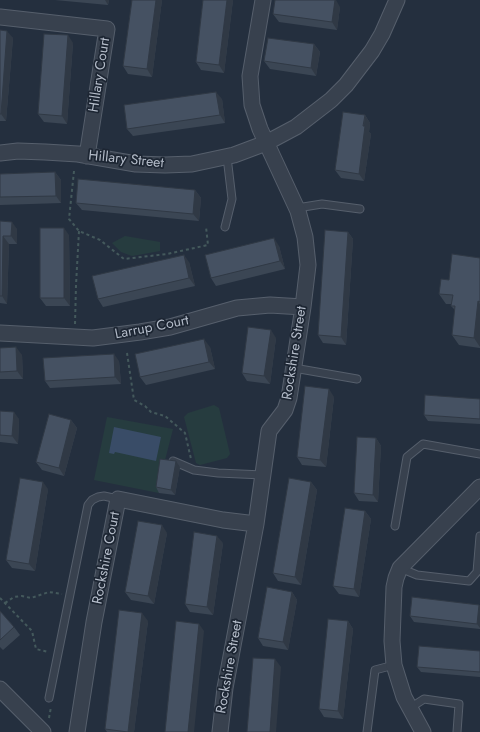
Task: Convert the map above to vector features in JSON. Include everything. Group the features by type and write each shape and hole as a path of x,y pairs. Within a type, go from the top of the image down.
{"street":[{"name":"Rockshire Street","path":"220,732 226,688 256,524 269,431 286,410 289,398 308,265 305,237 297,208 266,142 252,105 250,76 263,0"},
{"name":"Hillary Street","path":"0,153 18,151 45,152 87,156 136,164 192,164 227,157 266,142 296,127 308,119 346,85 372,51 382,34 397,0"},
{"name":"Hillary Court","path":"0,17 107,29 87,156"},
{"name":"Larrup Court","path":"0,333 93,338 170,327 237,308 270,305 303,307"},
{"path":"423,732 404,697 394,665 392,641 394,587 396,578 400,568 478,493"},
{"name":"Rockshire Court","path":"77,732 94,622 118,499 223,520 256,524"},
{"path":"0,689 46,727"}],"lane":[{"path":"224,227 232,199 227,157"},
{"path":"297,208 322,204 360,209"},
{"path":"294,368 357,379"},
{"path":"395,526 407,457 423,444 480,454"},
{"path":"173,461 194,470 218,473 263,475"},
{"path":"49,698 88,505 92,500 98,497 104,496 118,499"},
{"path":"400,568 417,575 469,581 477,572 480,536"},
{"path":"367,732 375,670 394,665"},
{"path":"410,708 424,699 459,704 457,732"}],"path":[{"path":"74,171 70,219 79,231 100,240 124,259 167,254 208,245 206,227"},
{"path":"74,337 79,231"},
{"path":"127,353 134,400 145,406 151,412 170,419 187,433 194,470"},
{"path":"5,603 14,596 31,598 49,592 53,593"},
{"path":"0,598 32,631 36,650 42,650"},
{"path":"46,727 52,699 49,698"}],"green space":[{"path":"125,236 160,242 160,251 132,256 121,252 112,243"},
{"path":"214,405 219,408 230,454 227,458 200,465 196,463 184,417 188,413"},
{"path":"107,417 173,429 164,464 159,493 94,480"}],"water":[{"path":"114,427 161,437 156,461 115,452 114,454 109,453"}],"building":[{"path":"132,0 156,0 147,69 123,66"},
{"path":"203,0 227,0 219,65 196,62"},
{"path":"275,0 335,0 332,22 273,14"},
{"path":"0,30 7,31 1,114 0,114"},
{"path":"44,34 68,35 62,116 38,114"},
{"path":"268,38 314,44 311,68 264,61"},
{"path":"216,92 220,115 127,129 124,105"},
{"path":"343,112 365,115 359,174 335,170"},
{"path":"55,172 56,196 0,197 0,174"},
{"path":"78,179 195,190 193,214 76,203"},
{"path":"0,221 12,222 11,236 3,236 2,296 0,296"},
{"path":"40,228 64,228 64,298 40,298"},
{"path":"325,230 348,232 341,337 318,335"},
{"path":"274,238 280,261 211,278 205,255"},
{"path":"452,254 480,258 480,302 478,301 474,338 452,335 455,306 451,306 453,295 439,294 441,279 449,280"},
{"path":"184,255 189,278 98,299 92,276"},
{"path":"248,327 271,330 264,376 242,373"},
{"path":"204,339 209,362 140,377 135,354"},
{"path":"16,347 17,371 0,372 0,348"},
{"path":"114,354 115,377 45,381 43,358"},
{"path":"305,386 329,389 320,460 297,457"},
{"path":"425,395 480,399 480,419 424,415"},
{"path":"0,411 14,412 12,436 0,435"},
{"path":"49,414 71,420 59,468 36,462"},
{"path":"357,437 376,438 373,495 354,493"},
{"path":"160,459 176,461 171,490 156,487"},
{"path":"20,478 43,482 29,564 6,560"},
{"path":"289,478 311,482 295,577 273,573"},
{"path":"345,508 365,511 354,589 333,586"},
{"path":"138,521 162,525 148,596 125,592"},
{"path":"194,532 217,536 207,607 185,604"},
{"path":"267,587 292,592 283,642 258,638"},
{"path":"412,597 479,605 477,624 410,616"},
{"path":"119,610 142,613 128,732 105,729"},
{"path":"0,611 14,627 0,640"},
{"path":"328,619 348,621 338,711 319,709"},
{"path":"176,621 199,624 188,732 165,732"},
{"path":"419,646 480,651 480,672 417,667"},
{"path":"253,658 275,659 270,732 247,732"}]}
